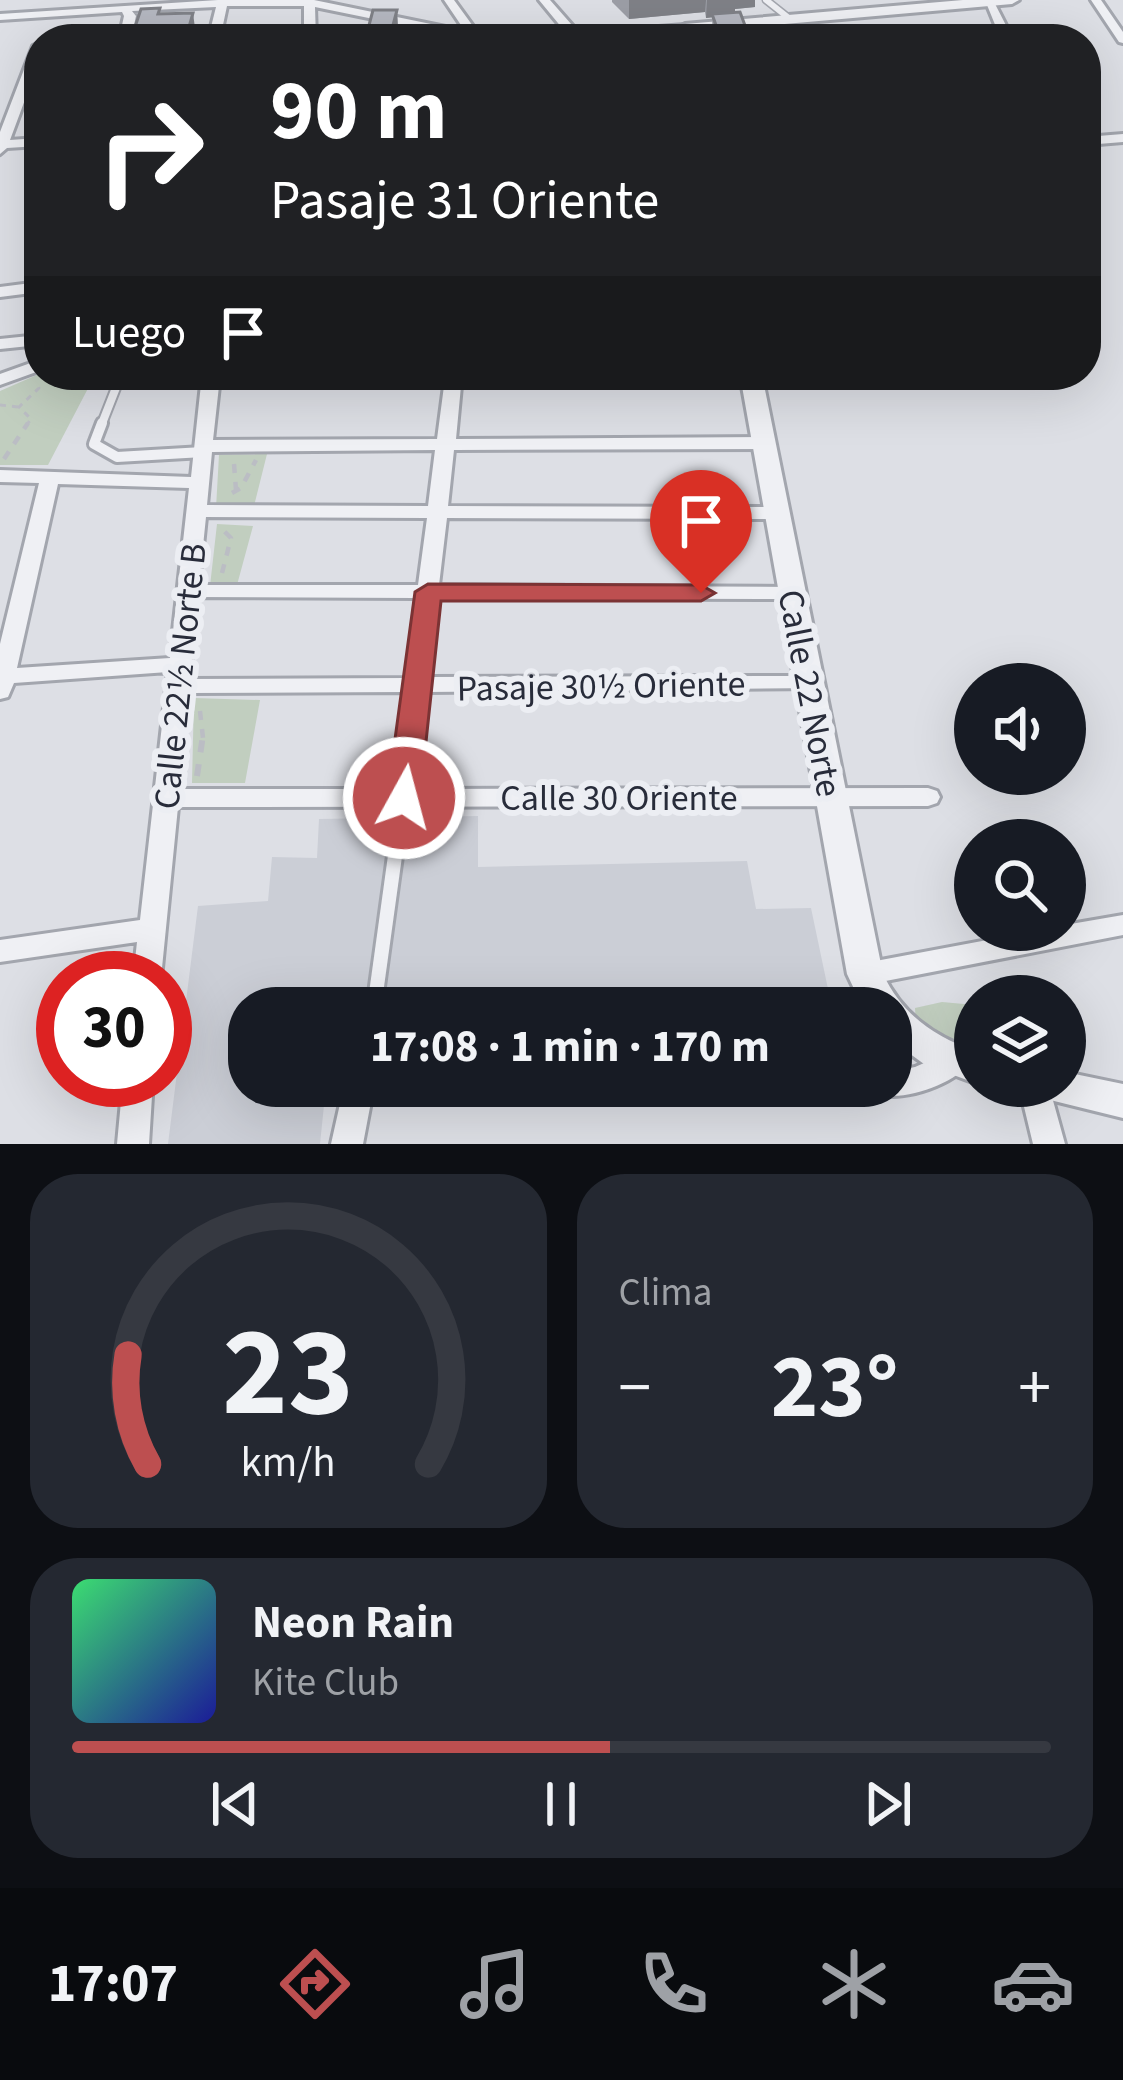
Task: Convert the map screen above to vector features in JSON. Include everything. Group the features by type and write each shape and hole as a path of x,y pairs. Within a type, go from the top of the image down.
{"street":[{"path":"6,0 27,15"},
{"path":"544,0 565,24"},
{"path":"753,24 1012,0"},
{"path":"1096,0 1123,40"},
{"path":"0,17 119,4 249,1 360,5 411,24"},
{"path":"309,3 310,24"},
{"path":"47,24 51,14"},
{"path":"783,20 783,24"},
{"path":"1,147 24,85"},
{"name":"Calle 22½ Norte B","path":"149,951 177,798 186,679 200,592 196,511 200,483 217,452 212,390"},
{"path":"404,798 453,390"},
{"name":"Calle 22 Norte","path":"753,390 871,987"},
{"path":"217,452 764,443"},
{"path":"0,476 200,483"},
{"path":"1,682 50,478"},
{"path":"196,511 777,513"},
{"path":"200,592 792,593"},
{"name":"Pasaje 30½ Oriente","path":"1,682 186,679 417,687 809,683"},
{"name":"Calle 30 Oriente","path":"177,798 928,797"},
{"path":"1086,932 1123,925"},
{"path":"0,951 151,928"},
{"path":"1086,932 1123,940"},
{"path":"865,974 985,951"},
{"path":"912,1032 954,1058"},
{"path":"912,1080 954,1067"},
{"path":"1086,1093 1123,1101"},
{"path":"133,1144 136,1107"},
{"path":"347,1144 355,1107"},
{"path":"1039,1107 1048,1144"}],"lane":[{"path":"766,0 783,20"},
{"path":"115,390 94,444 117,457 217,452"},
{"path":"377,987 404,798"}],"path":[{"path":"19,407 37,390"},
{"path":"0,405 19,407 31,419 0,463"},
{"path":"217,452 236,490"},
{"path":"200,592 231,538 221,529 224,513 256,460 217,452"},
{"path":"177,798 201,767 186,679"}],"shaded area":[{"path":"478,816 478,867 747,861 756,909 811,908 828,987 228,987 228,1107 324,1107 320,1144 168,1144 173,1107 192,1107 192,954 198,906 268,901 272,857 317,858 319,819"}],"green space":[{"path":"24,381 24,390 87,390 48,465 0,465 0,391"},
{"path":"267,454 254,506 216,508 219,455"},
{"path":"217,524 253,526 237,585 210,586"},
{"path":"194,698 260,700 245,783 192,783"},
{"path":"954,1003 954,1045 916,1026 915,1008"}],"building":[{"path":"160,8 158,14 193,13 190,24 136,24 141,9"},
{"path":"373,10 397,10 393,24 369,24"},
{"path":"740,12 744,24 716,24 712,14"}],"route":[{"path":"404,798 428,592 701,593"}]}
